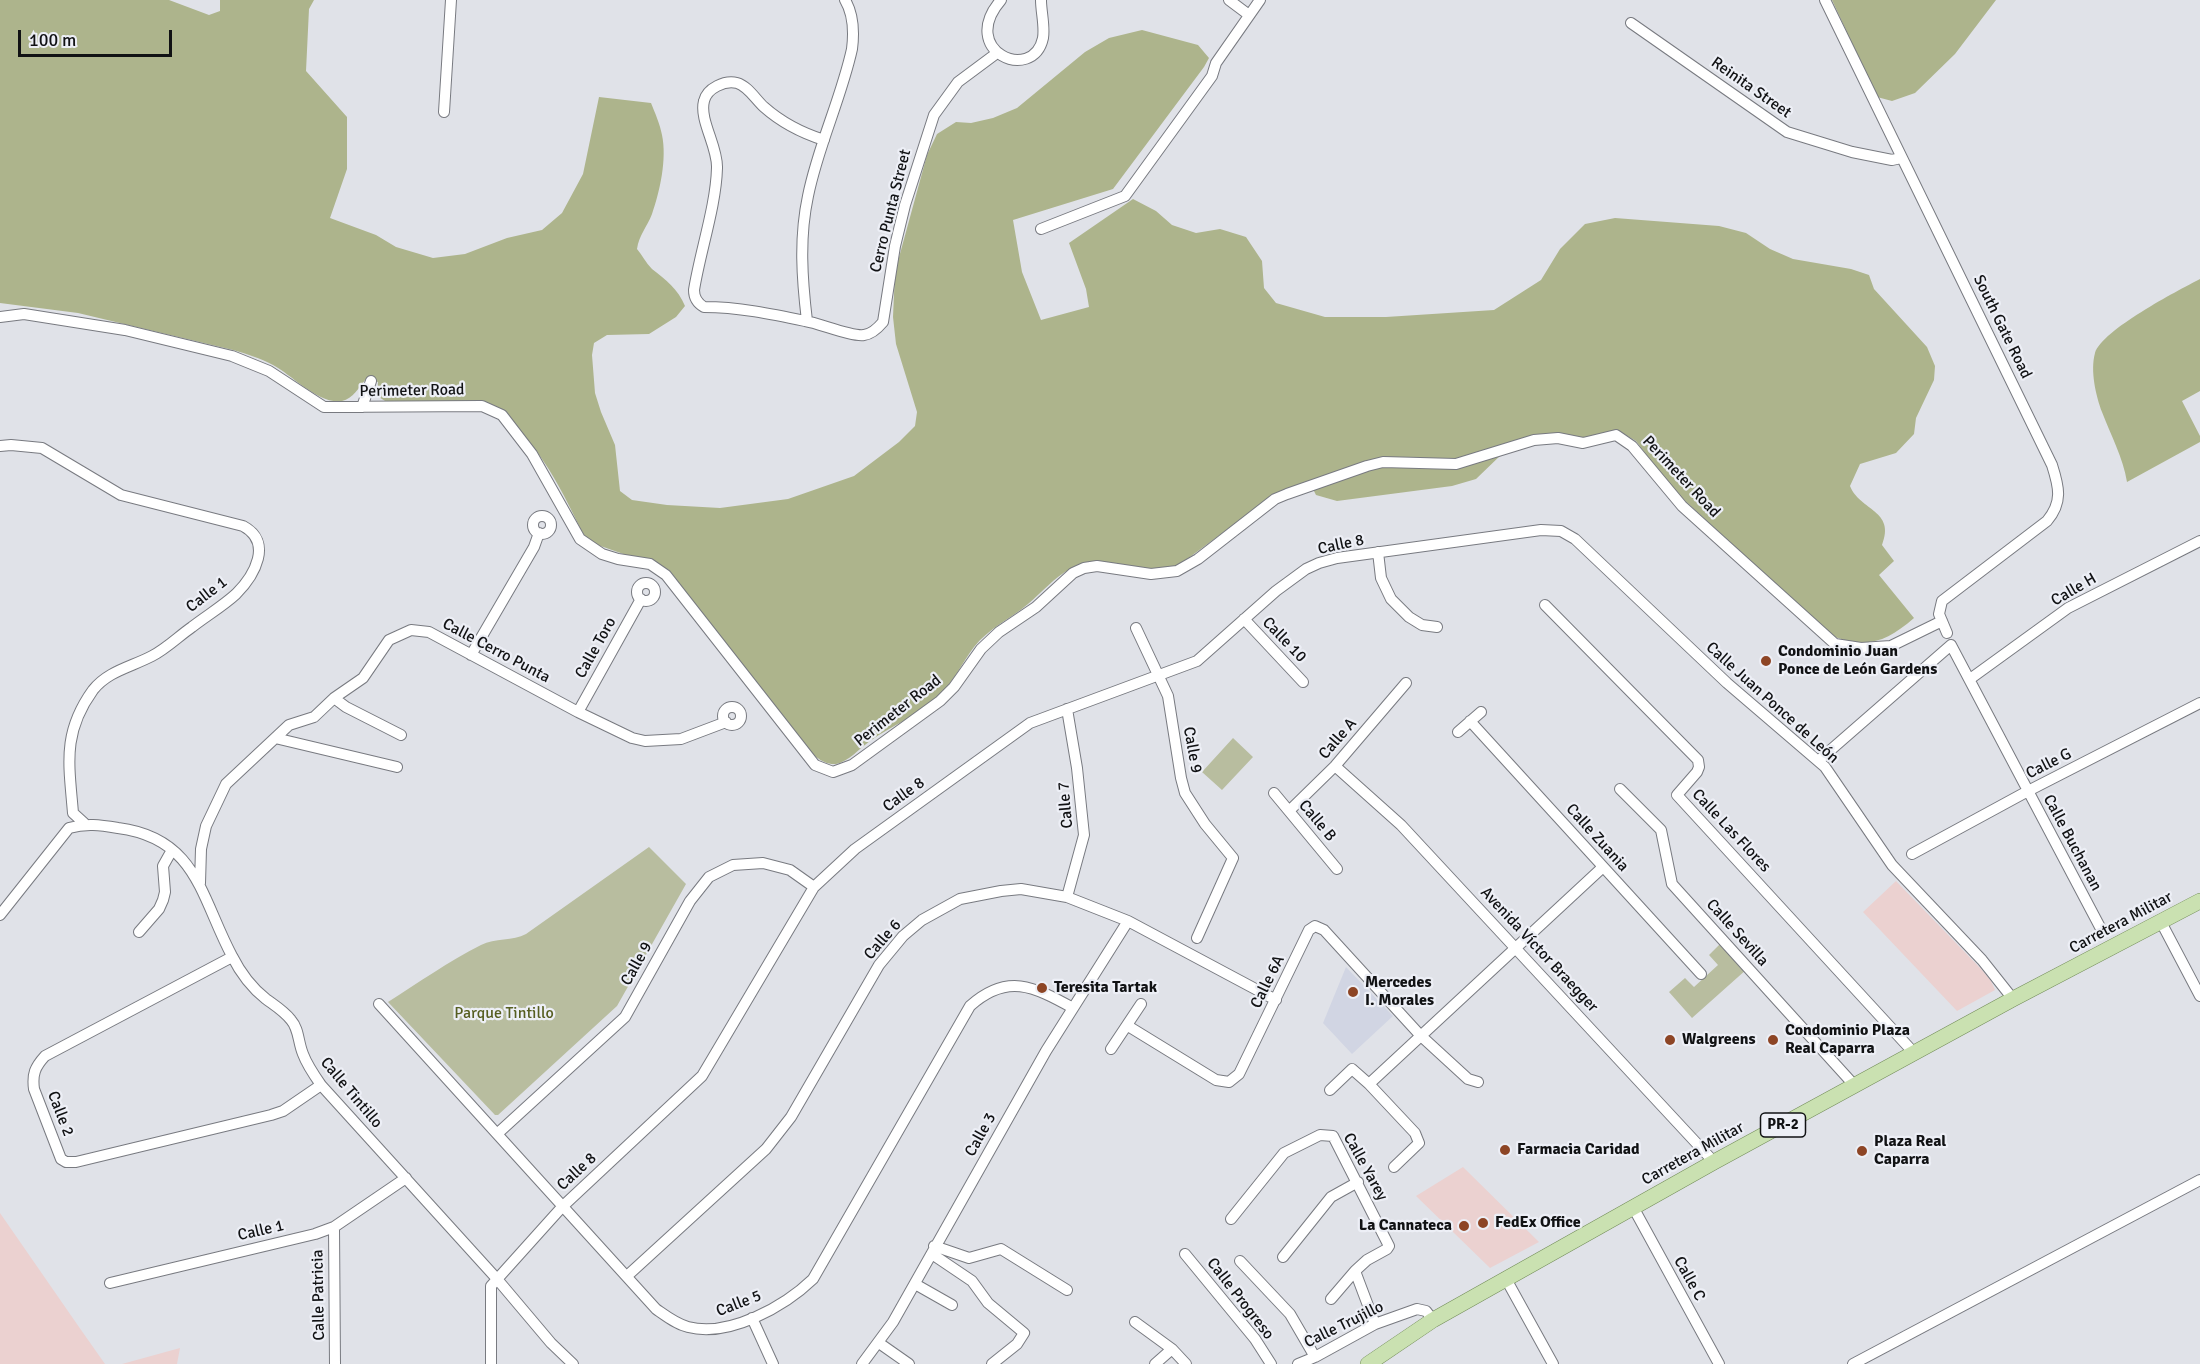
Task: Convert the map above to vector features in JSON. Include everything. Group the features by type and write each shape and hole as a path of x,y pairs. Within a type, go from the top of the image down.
{"main road":[{"name":"Carretera Militar","path":"1377,1361 1434,1320 1714,1161 2200,901"}],"street":[{"path":"444,112 451,0"},
{"path":"807,321 802,278 803,230 808,196 848,64 854,32 849,7 845,0"},
{"path":"1001,0 991,15 987,30 990,43 997,53 1016,60 1036,51 1043,34 1041,0"},
{"path":"1229,0 1249,15"},
{"path":"1041,229 1125,196 1212,76 1216,63 1260,0"},
{"name":"South Gate Road","path":"1825,0 2052,465 2058,491 2057,506 2047,521 1942,602 1939,607 1942,621"},
{"name":"Reinita Street","path":"1631,23 1787,132 1852,152 1892,160 1901,158"},
{"name":"Cerro Punta Street","path":"824,140 784,123 736,82 718,86 707,94 704,101 704,112 717,160 717,171 695,283 694,297 704,307 748,310 807,321 860,335 872,332 883,322 895,246 911,185 934,115 958,82 997,53"},
{"name":"Perimeter Road","path":"0,317 24,314 125,330 232,356 270,371 324,407 482,405 502,415 532,454 580,539 602,554 618,560 650,564 666,575 815,765 833,772 852,765 940,701 954,687 981,649 999,632 1036,606 1073,573 1097,566 1151,574 1177,571 1198,559 1275,499 1287,494 1383,462 1456,464 1534,440 1558,438 1583,442 1616,435 1623,439 1632,446 1682,506 1835,644 1861,648 1891,646 1942,621"},
{"path":"362,407 371,381"},
{"name":"Calle 1","path":"0,446 42,448 121,495 243,525 257,538 260,553 257,563 236,594 153,656 103,678 92,692 77,720 70,740 69,756 73,813 84,823"},
{"name":"Calle 8","path":"491,1364 491,1286 562,1206 702,1076 814,887 855,849 1030,723 1197,661 1276,591 1312,566 1337,558 1378,552 1541,530 1561,531"},
{"name":"Calle Juan Ponce de León","path":"1561,531 1575,539 1727,683 1825,767 1892,865 1982,960 2013,999"},
{"path":"471,655 534,547 539,533"},
{"name":"Calle H","path":"1970,679 2068,608 2200,541"},
{"path":"1378,552 1381,578 1391,599 1409,617 1422,625 1437,627"},
{"name":"Calle Toro","path":"578,712 641,599"},
{"name":"Calle Las Flores","path":"1545,605 1698,760 1697,771 1677,795 1915,1054"},
{"name":"Calle 10","path":"1244,619 1303,682"},
{"path":"1942,621 1947,633"},
{"name":"Calle 9","path":"1136,628 1168,696 1181,778 1192,806 1233,858 1197,938"},
{"name":"Calle Cerro Punta","path":"200,885 201,849 206,826 226,784 289,725 314,717 334,698 363,678 385,644 403,632 419,630 429,632 617,732 645,741 681,739 726,722"},
{"name":"Calle Buchanan","path":"1818,761 1951,645 2100,927"},
{"name":"Calle A","path":"1289,812 1335,766 1406,683"},
{"path":"334,698 346,707 401,735"},
{"name":"Calle G","path":"1912,854 2028,791 2200,703"},
{"name":"Calle 7","path":"1067,709 1077,768 1084,835 1067,897"},
{"path":"1458,732 1481,712"},
{"name":"Calle Zuania","path":"1470,721 1701,974"},
{"path":"275,738 398,767"},
{"name":"Avenida Víctor Braegger","path":"1335,766 1401,825 1714,1161"},
{"name":"Calle Sevilla","path":"1620,789 1661,830 1672,884 1855,1086"},
{"name":"Calle B","path":"1274,793 1337,869"},
{"path":"0,915 69,828 84,823"},
{"name":"Calle Tintillo","path":"84,823 144,832 172,850 188,864 200,885 232,957 252,986 291,1020 296,1029 302,1053 321,1085 497,1279 551,1343 573,1364"},
{"path":"139,932 159,909 163,900 165,892 163,866 172,850"},
{"name":"Calle 9","path":"497,1134 625,1017 690,901 709,877 733,866 763,863 779,865 790,870 814,887"},
{"path":"1369,1084 1603,867"},
{"name":"Calle 6","path":"627,1276 766,1149 791,1117 879,965 903,936 922,920 960,899 1021,889 1067,897 1128,921 1276,1000"},
{"name":"Calle 3","path":"862,1364 879,1343 915,1284 1046,1051 1128,921"},
{"path":"2161,922 2200,996"},
{"name":"Calle 6A","path":"1128,1026 1216,1080 1228,1082 1239,1074 1309,930 1316,926 1324,930 1420,1035"},
{"name":"Calle 2","path":"232,957 45,1056 38,1064 33,1078 34,1089 62,1159 66,1162 76,1162 271,1115 283,1111 321,1085"},
{"name":"Calle 5","path":"379,1004 656,1309 671,1320 688,1327 722,1329 752,1318 795,1296 813,1279 970,1006 998,987 1021,986 1072,1008"},
{"path":"1111,1049 1142,1004"},
{"path":"1420,1035 1467,1079 1478,1082"},
{"path":"1330,1090 1352,1069 1418,1136 1419,1143 1394,1167"},
{"name":"Calle Yarey","path":"1232,1219 1284,1153 1320,1135 1333,1136 1389,1246 1355,1271"},
{"name":"Calle 1","path":"111,1283 315,1234 334,1227 406,1178"},
{"path":"1853,1364 2200,1180"},
{"path":"1282,1257 1331,1197 1358,1182"},
{"name":"Calle C","path":"1633,1207 1719,1364"},
{"name":"Calle Patricia","path":"334,1227 335,1364"},
{"path":"933,1250 969,1258 1001,1249 1067,1290"},
{"path":"933,1250 972,1281 988,1303 1024,1334 1017,1344 992,1364"},
{"name":"Calle Progreso","path":"1185,1254 1255,1340 1271,1364"},
{"name":"Calle Progreso","path":"1240,1261 1290,1314 1315,1357"},
{"path":"1331,1299 1355,1271 1375,1324"},
{"path":"1506,1279 1553,1364"},
{"path":"915,1284 951,1305"},
{"name":"Calle Trujillo","path":"1298,1364 1375,1324 1420,1309 1426,1311 1434,1320"},
{"path":"752,1318 773,1364"},
{"path":"1135,1322 1172,1349 1186,1364"},
{"path":"879,1343 909,1364"},
{"path":"1155,1364 1172,1349"}],"shaded area":[{"path":"1896,881 1982,970 1995,990 1957,1011 1863,912"},
{"name":"Mercedes I. Morales","path":"1346,967 1393,1016 1352,1054 1323,1023"},
{"path":"1463,1167 1539,1242 1490,1268 1416,1196"},
{"path":"0,1213 79,1327 105,1364 0,1364"},
{"path":"180,1348 177,1364 122,1364"}],"green space":[{"path":"0,0 169,0 209,15 220,11 220,0 314,0 309,9 306,71 347,117 347,169 330,218 376,235 396,247 433,258 465,254 507,238 542,230 562,213 583,174 599,97 651,103 662,135 663,164 655,205 639,239 637,249 652,269 675,290 685,306 676,317 649,334 607,335 594,343 592,355 595,393 615,445 620,491 632,500 667,505 720,508 788,499 854,476 899,442 915,426 917,412 896,344 893,317 895,272 927,155 937,134 956,122 971,123 993,118 1017,108 1085,52 1109,38 1142,30 1198,45 1209,58 1204,67 1113,189 1013,220 1022,272 1041,320 1089,307 1086,289 1069,243 1133,199 1156,211 1172,225 1196,233 1220,229 1246,237 1262,261 1264,288 1276,303 1325,317 1386,317 1494,310 1541,280 1560,249 1585,224 1615,218 1719,226 1746,233 1770,249 1793,259 1851,269 1869,275 1874,289 1927,347 1935,366 1934,380 1916,418 1914,434 1896,453 1860,464 1850,486 1861,501 1881,518 1885,533 1882,545 1894,561 1879,575 1914,618 1894,633 1876,641 1856,642 1832,636 1669,486 1636,441 1624,434 1580,443 1533,444 1503,453 1476,479 1452,486 1337,501 1316,495 1309,481 1275,494 1175,568 1070,569 980,640 949,684 931,703 870,741 845,761 836,764 826,763 817,758 802,743 669,570 592,543 584,535 543,460 515,428 498,416 467,406 411,407 386,402 377,395 378,382 366,379 349,398 333,401 315,394 273,365 238,352 78,313 0,303"},
{"path":"1832,0 1996,0 1955,54 1915,93 1892,101 1877,97"},
{"path":"2200,279 2200,391 2182,401 2200,436 2200,442 2127,482 2120,455 2102,412 2094,383 2095,353 2111,333 2125,323"},
{"path":"1233,738 1253,757 1222,790 1202,772"},
{"name":"Parque Tintillo","path":"649,847 686,884 617,1006 498,1115 495,1115 388,1002 481,945 526,934"},
{"path":"1722,942 1747,969 1692,1018 1669,992 1685,978 1694,987 1718,965 1709,955"}],"place":[{"name":"Condominio Juan Ponce de León Gardens","path":"1766,661"},
{"name":"Teresita Tartak","path":"1042,988"},
{"name":"Mercedes I. Morales","path":"1353,992"},
{"name":"Walgreens","path":"1670,1040"},
{"name":"Condominio Plaza Real Caparra","path":"1773,1040"},
{"name":"Farmacia Caridad","path":"1505,1150"},
{"name":"Plaza Real Caparra","path":"1862,1151"},
{"name":"FedEx Office","path":"1483,1223"},
{"name":"La Cannateca","path":"1464,1226"}]}
